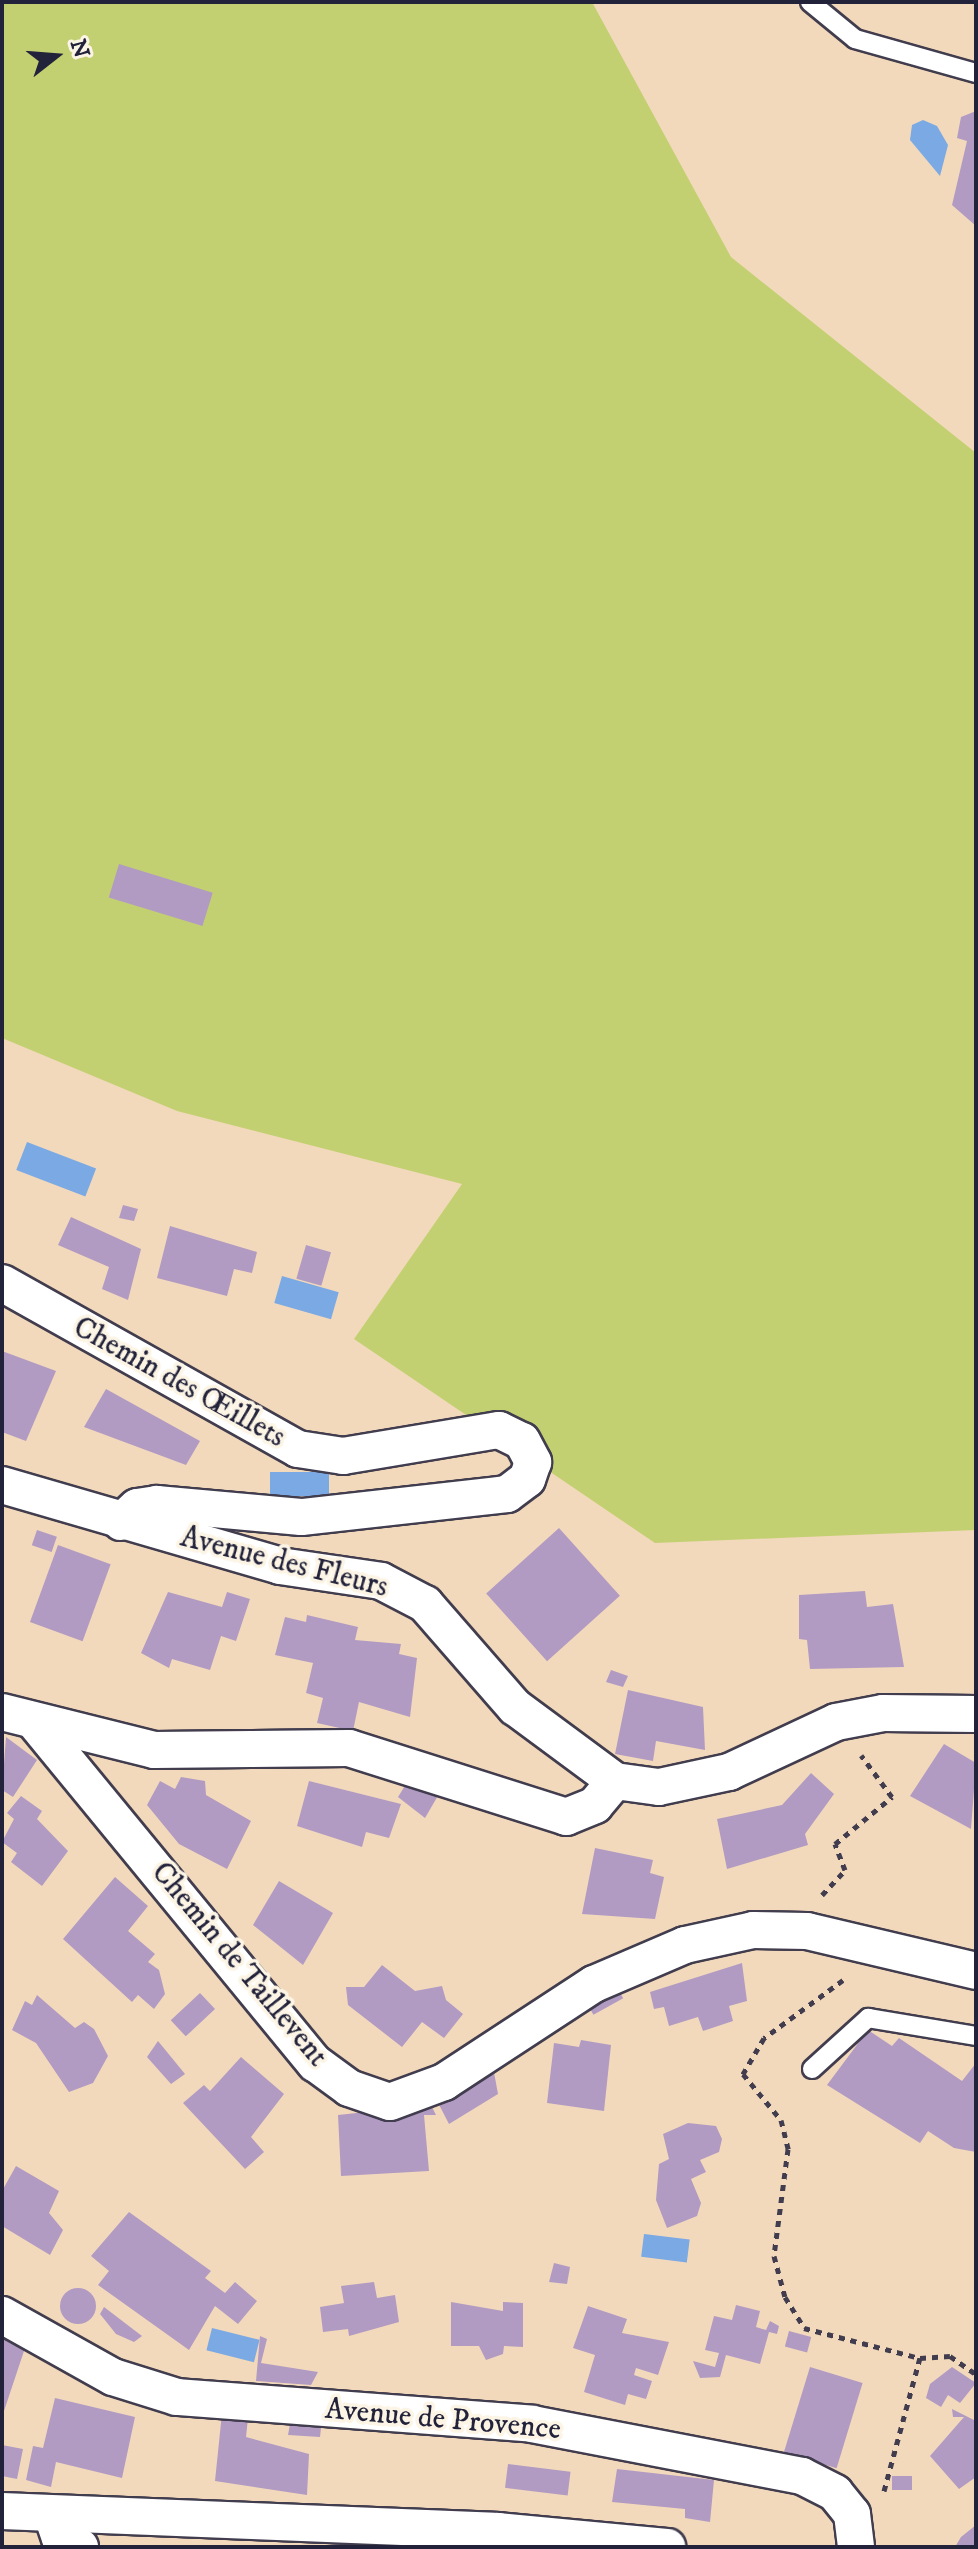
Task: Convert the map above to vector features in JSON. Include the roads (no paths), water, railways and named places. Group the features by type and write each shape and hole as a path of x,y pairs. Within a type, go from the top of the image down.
{"street":[{"name":"Chemin des Œillets","path":"2,1283 298,1449 343,1456 499,1430 522,1441 533,1462 527,1479 507,1494 301,1517 157,1504 137,1507 121,1522"},
{"name":"Avenue des Fleurs","path":"2,1485 280,1566 381,1581 425,1604 515,1707 615,1781"},
{"path":"2,1712 37,1725 154,1750 349,1748 566,1817 595,1805 615,1781 659,1787 729,1772 836,1722 883,1713 976,1714"},
{"name":"Chemin de Taillevent","path":"37,1725 315,2063 349,2088 390,2102 444,2082 594,1984 685,1945 740,1933 807,1931 976,1971"},
{"name":"Avenue de Provence","path":"2,2315 113,2377 177,2397 532,2424 802,2476 835,2493 852,2514 856,2547"},
{"path":"2,2511 53,2518 499,2531 667,2547"},
{"path":"53,2518 60,2538 80,2547"}],"lane":[{"path":"810,2 855,39 976,73"},
{"path":"812,2069 868,2018 976,2036"}],"water":[{"path":"923,120 937,126 948,145 940,176 910,140 912,125"},
{"path":"27,1142 96,1169 85,1197 16,1170"},
{"path":"282,1276 339,1292 331,1319 274,1303"},
{"path":"270,1472 329,1472 329,1496 270,1496"},
{"path":"644,2234 690,2240 687,2262 641,2257"},
{"path":"212,2328 260,2340 254,2362 206,2350"}]}
